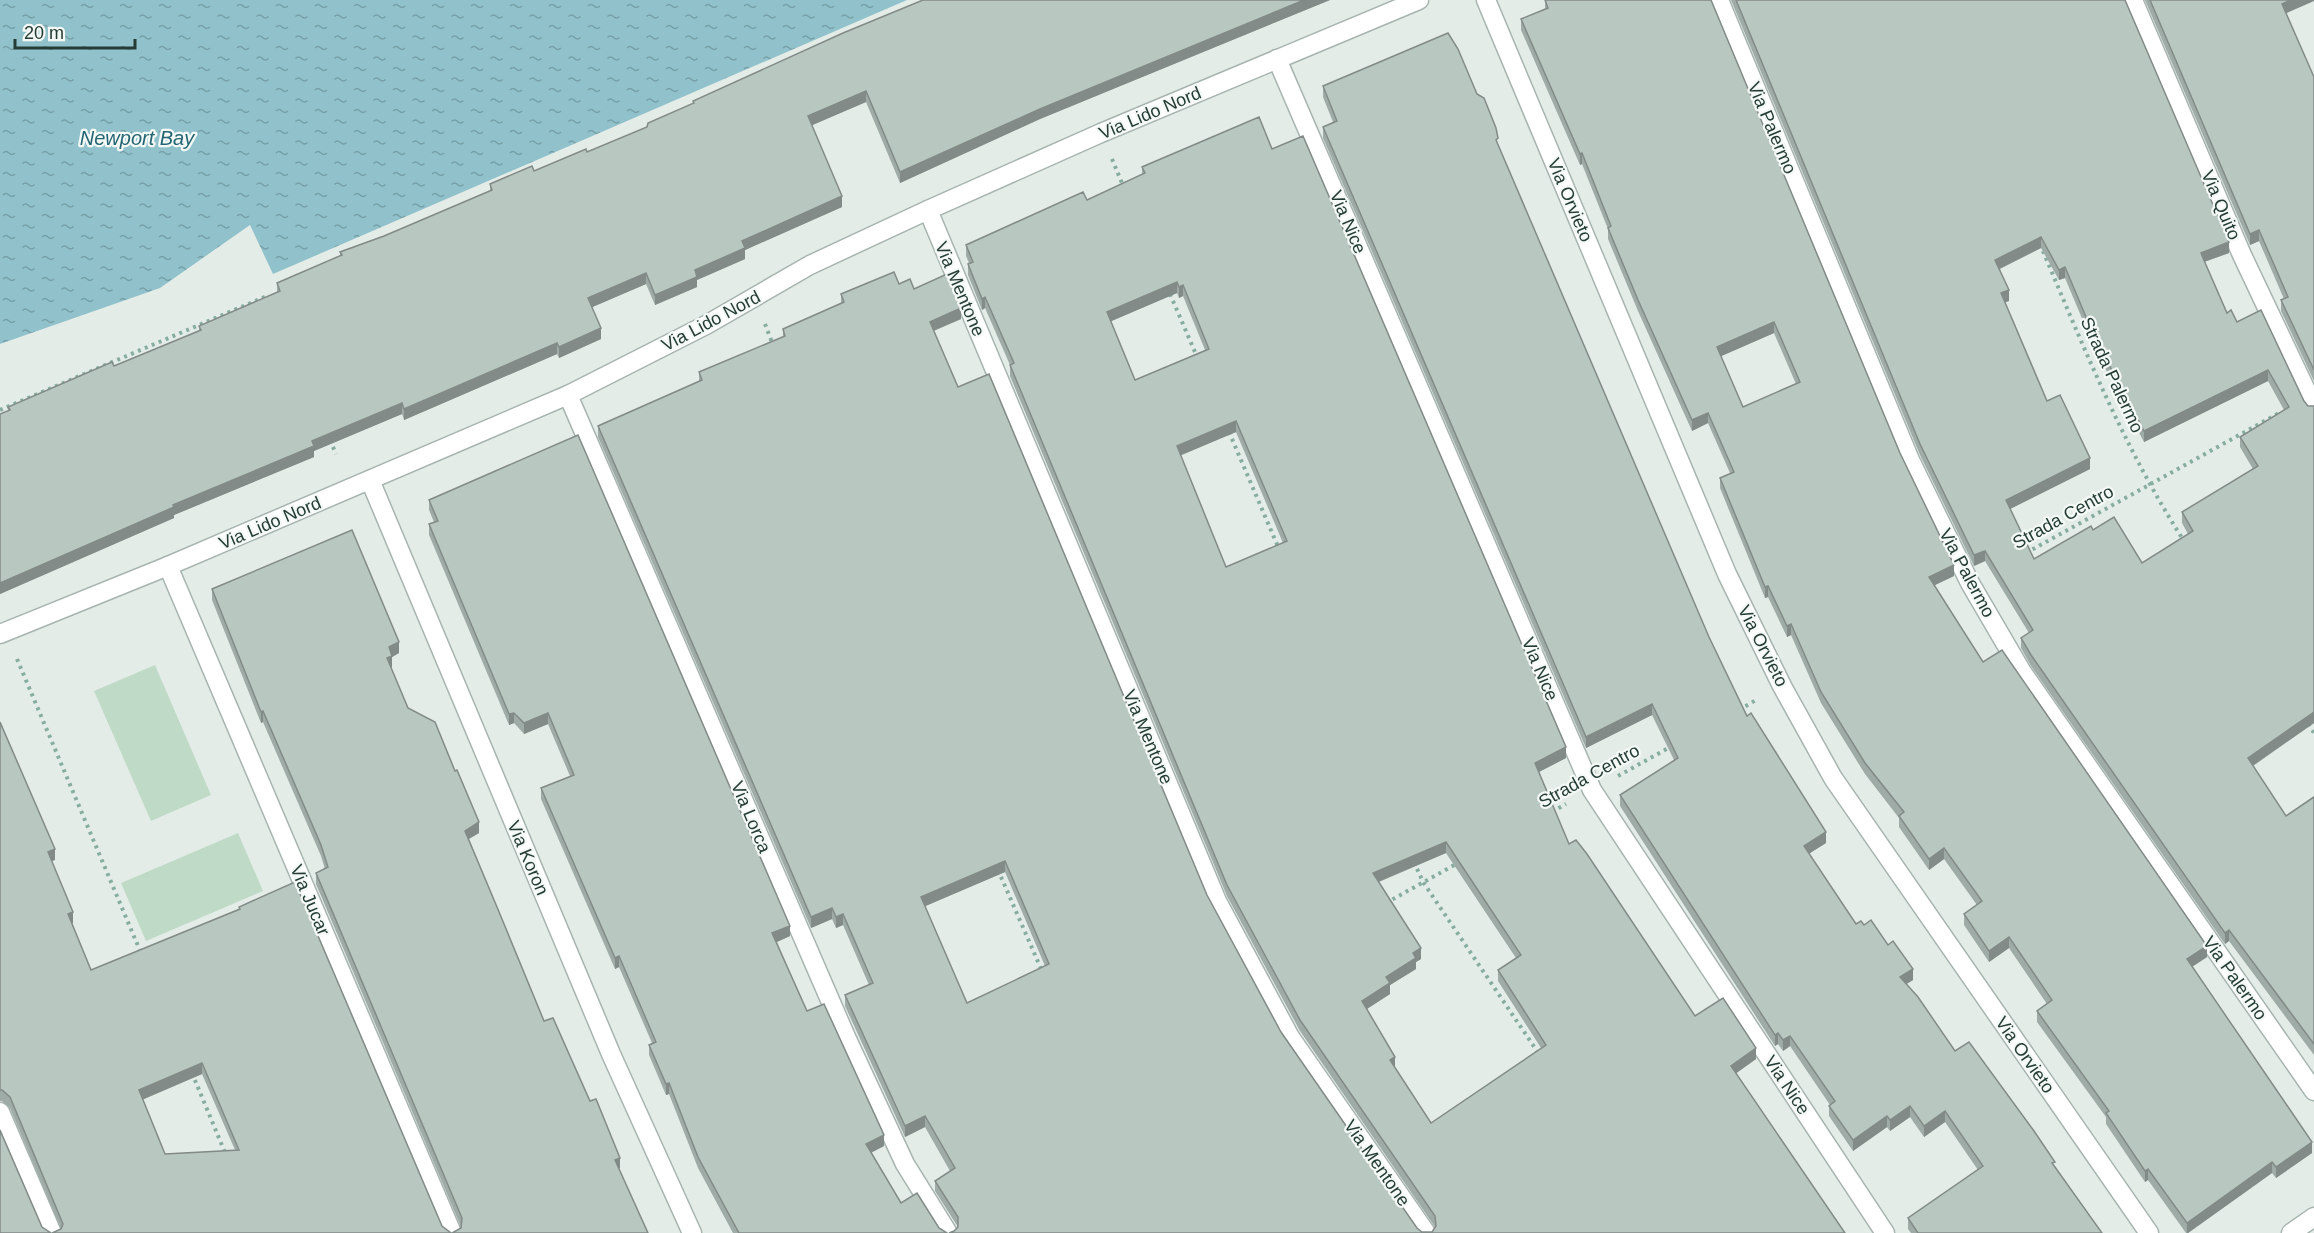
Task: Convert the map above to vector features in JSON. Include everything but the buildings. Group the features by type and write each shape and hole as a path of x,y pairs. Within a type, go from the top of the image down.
{"street":[{"name":"Via Lido Nord","path":"3,633 168,567 568,395 706,326 810,265 928,210 1101,133 1419,0"},
{"name":"Via Orvieto","path":"1485,0 1727,574 1782,686 1833,778 2149,1233"},
{"name":"Via Palermo","path":"1719,0 1910,460 1970,583 2022,672 2314,1091"},
{"name":"Via Quito","path":"2133,0 2242,255 2311,402"},
{"name":"Via Nice","path":"1277,59 1592,790 1885,1233"},
{"name":"Via Mentone","path":"928,210 1217,901 1290,1037 1426,1233"},
{"name":"Via Lorca","path":"568,395 846,1037 905,1164 948,1233"},
{"name":"Via Koron","path":"370,480 611,1054 692,1233"},
{"name":"Via Jucar","path":"168,567 452,1233"},
{"path":"0,1112 52,1233"},
{"path":"2291,1233 2314,1217"}],"path":[{"path":"1101,133 1129,199"},
{"name":"Strada Palermo","path":"2037,237 2091,366 2148,485 2190,551"},
{"path":"1167,288 1200,365"},
{"path":"0,410 267,296 272,306"},
{"path":"754,298 777,353"},
{"name":"Strada Centro","path":"2023,554 2148,485 2311,402"},
{"path":"1229,431 1281,552"},
{"path":"327,433 336,454"},
{"path":"3,633 144,960"},
{"path":"1732,713 1782,686"},
{"path":"2307,723 2314,733"},
{"name":"Strada Centro","path":"1542,817 1682,741"},
{"path":"1413,860 1423,882 1542,1058"},
{"path":"1381,906 1462,861"},
{"path":"997,866 1044,975"},
{"path":"190,1069 227,1156"}],"green space":[{"path":"155,665 211,795 151,821 94,691"},
{"path":"238,833 263,891 146,941 121,883"}],"water":[{"name":"Newport Bay","path":"0,0 907,0 273,274 250,225 160,288 0,344"}]}
